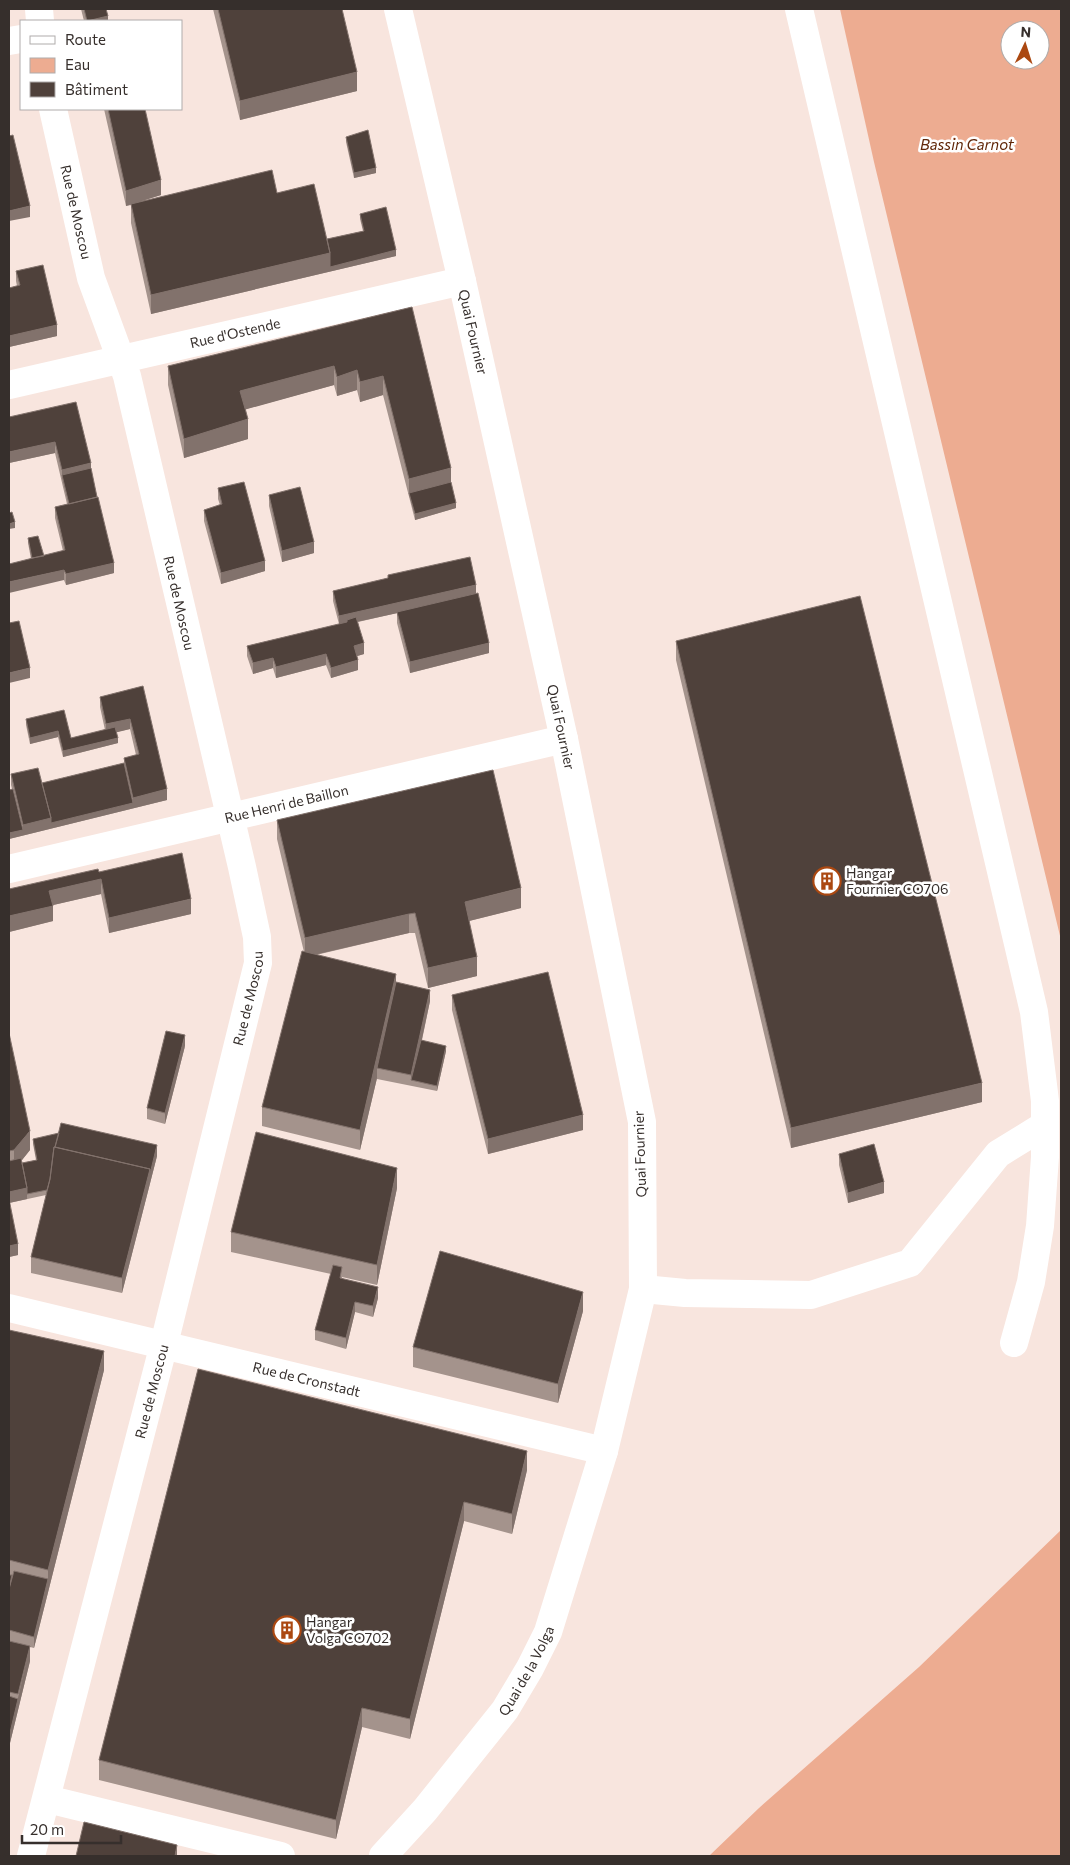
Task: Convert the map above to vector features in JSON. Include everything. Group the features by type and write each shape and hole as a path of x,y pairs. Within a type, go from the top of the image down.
{"street":[{"name":"Quai Fournier","path":"398,9 462,281 564,738 642,1122 643,1289 604,1450"},
{"path":"799,9 1034,1012 1045,1101 1045,1157 1040,1226 1032,1282 1014,1343"},
{"name":"Rue de Moscou","path":"31,1856 164,1344 258,962 257,937 127,376 92,278 53,110"},
{"name":"Rue d'Ostende","path":"9,385 462,281"},
{"name":"Rue Henri de Baillon","path":"9,869 564,738"},
{"path":"643,1289 685,1293 811,1296 910,1263 998,1154 1045,1125"},
{"name":"Rue de Cronstadt","path":"9,1308 604,1450"},
{"name":"Quai de la Volga","path":"383,1856 425,1810 505,1710 530,1668 548,1632 604,1450"},
{"path":"47,1799 281,1856"}],"water":[{"name":"Bassin Carnot","path":"840,9 1061,9 1061,940 874,162"},
{"path":"1061,1530 1061,1856 709,1856 759,1808 919,1667"}],"building":[{"path":"84,9 106,9 108,16 87,20"},
{"path":"218,9 342,9 357,72 240,101"},
{"path":"108,110 145,110 161,180 126,191"},
{"path":"368,130 376,168 354,173 346,137"},
{"path":"13,135 30,206 9,211 9,136"},
{"path":"272,170 277,193 314,184 330,253 151,295 131,204"},
{"path":"386,207 396,250 330,267 327,239 364,231 360,214"},
{"path":"43,265 57,325 9,336 9,288 20,285 16,271"},
{"path":"412,307 451,468 409,479 383,376 360,382 357,370 337,377 334,366 240,391 248,419 184,439 168,366"},
{"path":"76,402 91,463 62,470 55,442 9,452 9,417"},
{"path":"91,468 97,497 69,504 62,475"},
{"path":"244,482 265,561 221,573 204,510 222,504 218,488"},
{"path":"451,482 456,503 415,514 409,493"},
{"path":"300,487 314,542 282,551 269,495"},
{"path":"98,497 114,563 66,574 64,570 9,582 9,564 65,550 55,507"},
{"path":"12,512 15,522 9,524 9,513"},
{"path":"38,536 44,556 32,558 28,538"},
{"path":"470,557 476,585 339,616 333,591 388,578 388,575"},
{"path":"478,593 489,643 410,662 397,612"},
{"name":"Hangar Fournier CO706","path":"860,596 982,1083 791,1128 676,641"},
{"path":"356,617 364,643 354,646 358,660 331,668 326,654 276,667 273,658 253,663 247,646 347,622 347,620"},
{"path":"19,621 30,668 9,673 9,623"},
{"path":"143,686 167,789 133,798 124,758 139,754 130,719 106,724 100,697"},
{"path":"64,710 71,738 115,727 118,738 63,751 58,731 30,738 26,719"},
{"path":"124,763 133,803 51,823 42,783"},
{"path":"38,768 51,818 23,825 11,774"},
{"path":"493,770 521,888 465,902 477,957 428,968 415,913 305,938 277,820"},
{"path":"13,789 23,830 9,833 9,790"},
{"path":"182,853 191,899 109,918 101,879 49,891 53,906 9,916 9,889 98,869 99,872"},
{"path":"302,951 396,974 360,1130 262,1107"},
{"path":"548,972 583,1115 488,1139 452,995"},
{"path":"396,982 430,990 411,1075 377,1068"},
{"path":"166,1031 185,1035 165,1113 147,1108"},
{"path":"9,1033 30,1131 14,1150 9,1151"},
{"path":"421,1040 446,1046 437,1086 411,1080"},
{"path":"61,1123 157,1145 150,1174 150,1169 55,1147"},
{"path":"256,1132 397,1168 377,1265 231,1232"},
{"path":"59,1133 54,1147 47,1190 27,1194 22,1163 37,1160 33,1139"},
{"path":"874,1144 884,1182 848,1193 839,1154"},
{"path":"54,1147 150,1169 122,1278 31,1257 50,1179"},
{"path":"21,1158 27,1188 9,1192 9,1161"},
{"path":"9,1199 18,1244 9,1246"},
{"path":"440,1251 583,1292 558,1384 413,1347"},
{"path":"333,1265 342,1267 340,1278 378,1287 373,1306 355,1302 346,1338 315,1330"},
{"path":"9,1330 104,1351 48,1570 9,1560"},
{"name":"Hangar Volga CO702","path":"198,1369 527,1451 512,1514 464,1502 410,1719 362,1708 336,1820 99,1760"},
{"path":"14,1571 48,1579 34,1637 9,1630 9,1589"},
{"path":"9,1575 12,1575 9,1589"},
{"path":"9,1641 30,1646 18,1694 9,1692"},
{"path":"9,1696 18,1699 9,1737"},
{"path":"84,1822 177,1845 175,1856 76,1856"}],"place":[{"name":"Hangar Fournier CO706","path":"827,881"},
{"name":"Hangar Volga CO702","path":"287,1630"}]}
